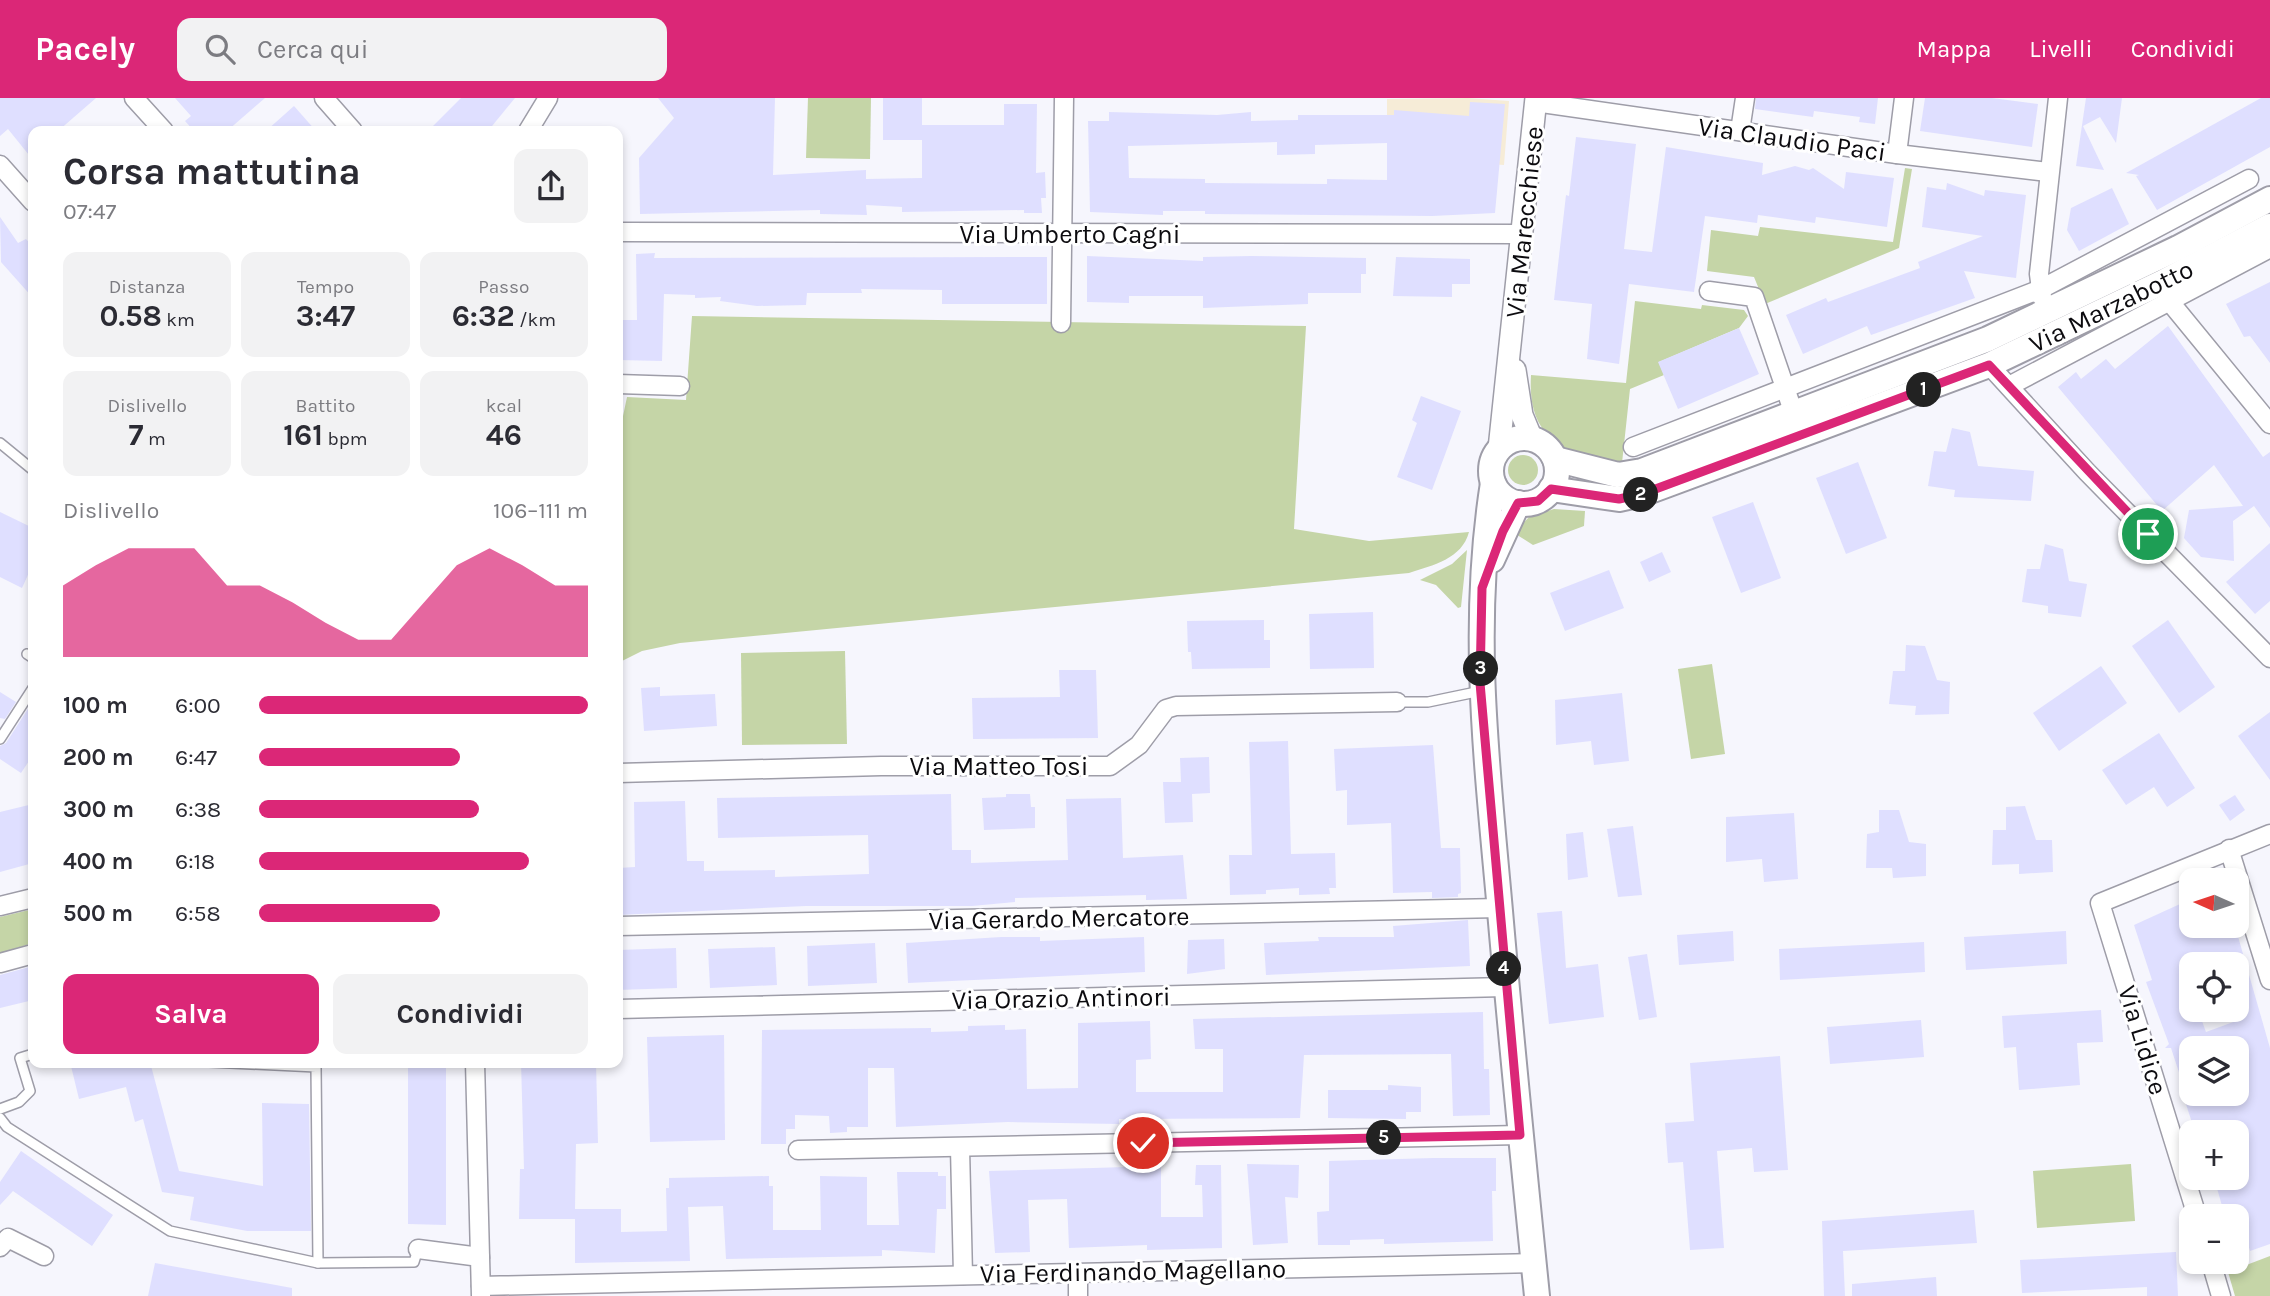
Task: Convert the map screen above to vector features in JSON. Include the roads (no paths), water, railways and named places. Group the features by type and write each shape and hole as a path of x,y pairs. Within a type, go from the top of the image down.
{"main road":[{"name":"Via Marzabotto","path":"1555,459 1618,475 1642,471 1988,339 2045,314 2270,199"},
{"name":"Via Marzabotto","path":"1551,489 1619,499 1642,494 1989,365 2165,281 2270,226"},
{"path":"1493,482 1502,495 1518,503 1538,501 1551,489 1557,472 1555,459 1545,446 1532,439 1512,440 1499,449 1492,464 1493,482 1482,588 1481,691 1505,987 1537,1296"},
{"path":"1482,588 1503,531 1518,503"}],"street":[{"path":"134,98 159,126"},
{"path":"324,98 349,126"},
{"path":"531,126 548,98"},
{"path":"1061,323 1064,98"},
{"path":"1740,131 1745,98"},
{"path":"1897,154 1904,98"},
{"path":"2045,314 2039,274 2058,98"},
{"name":"Via Claudio Paci","path":"1536,100 1897,154 2048,172"},
{"name":"Via Marecchiese","path":"1499,449 1536,100"},
{"path":"0,165 28,196"},
{"name":"Via Marzabotto","path":"1633,447 2041,289 2249,179"},
{"name":"Via Umberto Cagni","path":"623,232 1522,234"},
{"name":"Via Marzabotto","path":"2009,386 2270,248"},
{"path":"1709,291 1754,297 1794,414"},
{"path":"2170,302 2270,424"},
{"name":"Via Marecchiese","path":"1511,345 1522,415 1532,439"},
{"path":"1989,365 2087,472 2270,658"},
{"path":"623,384 680,386"},
{"name":"Via Matteo Tosi","path":"623,773 881,766 1110,766 1139,746 1166,709 1176,706 1396,702"},
{"path":"2270,834 2229,849 2270,980"},
{"name":"Via Lidice","path":"2193,1204 2100,903 2229,849"},
{"path":"0,906 28,899"},
{"name":"Via Gerardo Mercatore","path":"623,926 1500,908"},
{"path":"0,964 28,956"},
{"name":"Via Orazio Antinori","path":"623,1009 1505,987"},
{"path":"475,1068 481,1291"},
{"path":"798,1150 1520,1135"},
{"path":"960,1148 963,1275"},
{"path":"0,1247 8,1238 44,1256"},
{"path":"418,1249 480,1256"},
{"name":"Via Ferdinando Magellano","path":"481,1291 963,1275 1533,1263"},
{"path":"1078,1273 1078,1296"},
{"path":"2215,1274 2221,1296"}],"lane":[{"path":"0,443 28,466"},
{"path":"1396,702 1428,702 1481,691"},
{"path":"0,739 28,696"},
{"path":"0,1109 19,1102 30,1091 20,1058 28,1056"},
{"path":"316,1068 318,1263"},
{"path":"0,1118 7,1127 170,1231 318,1263 414,1262 418,1249"}]}
